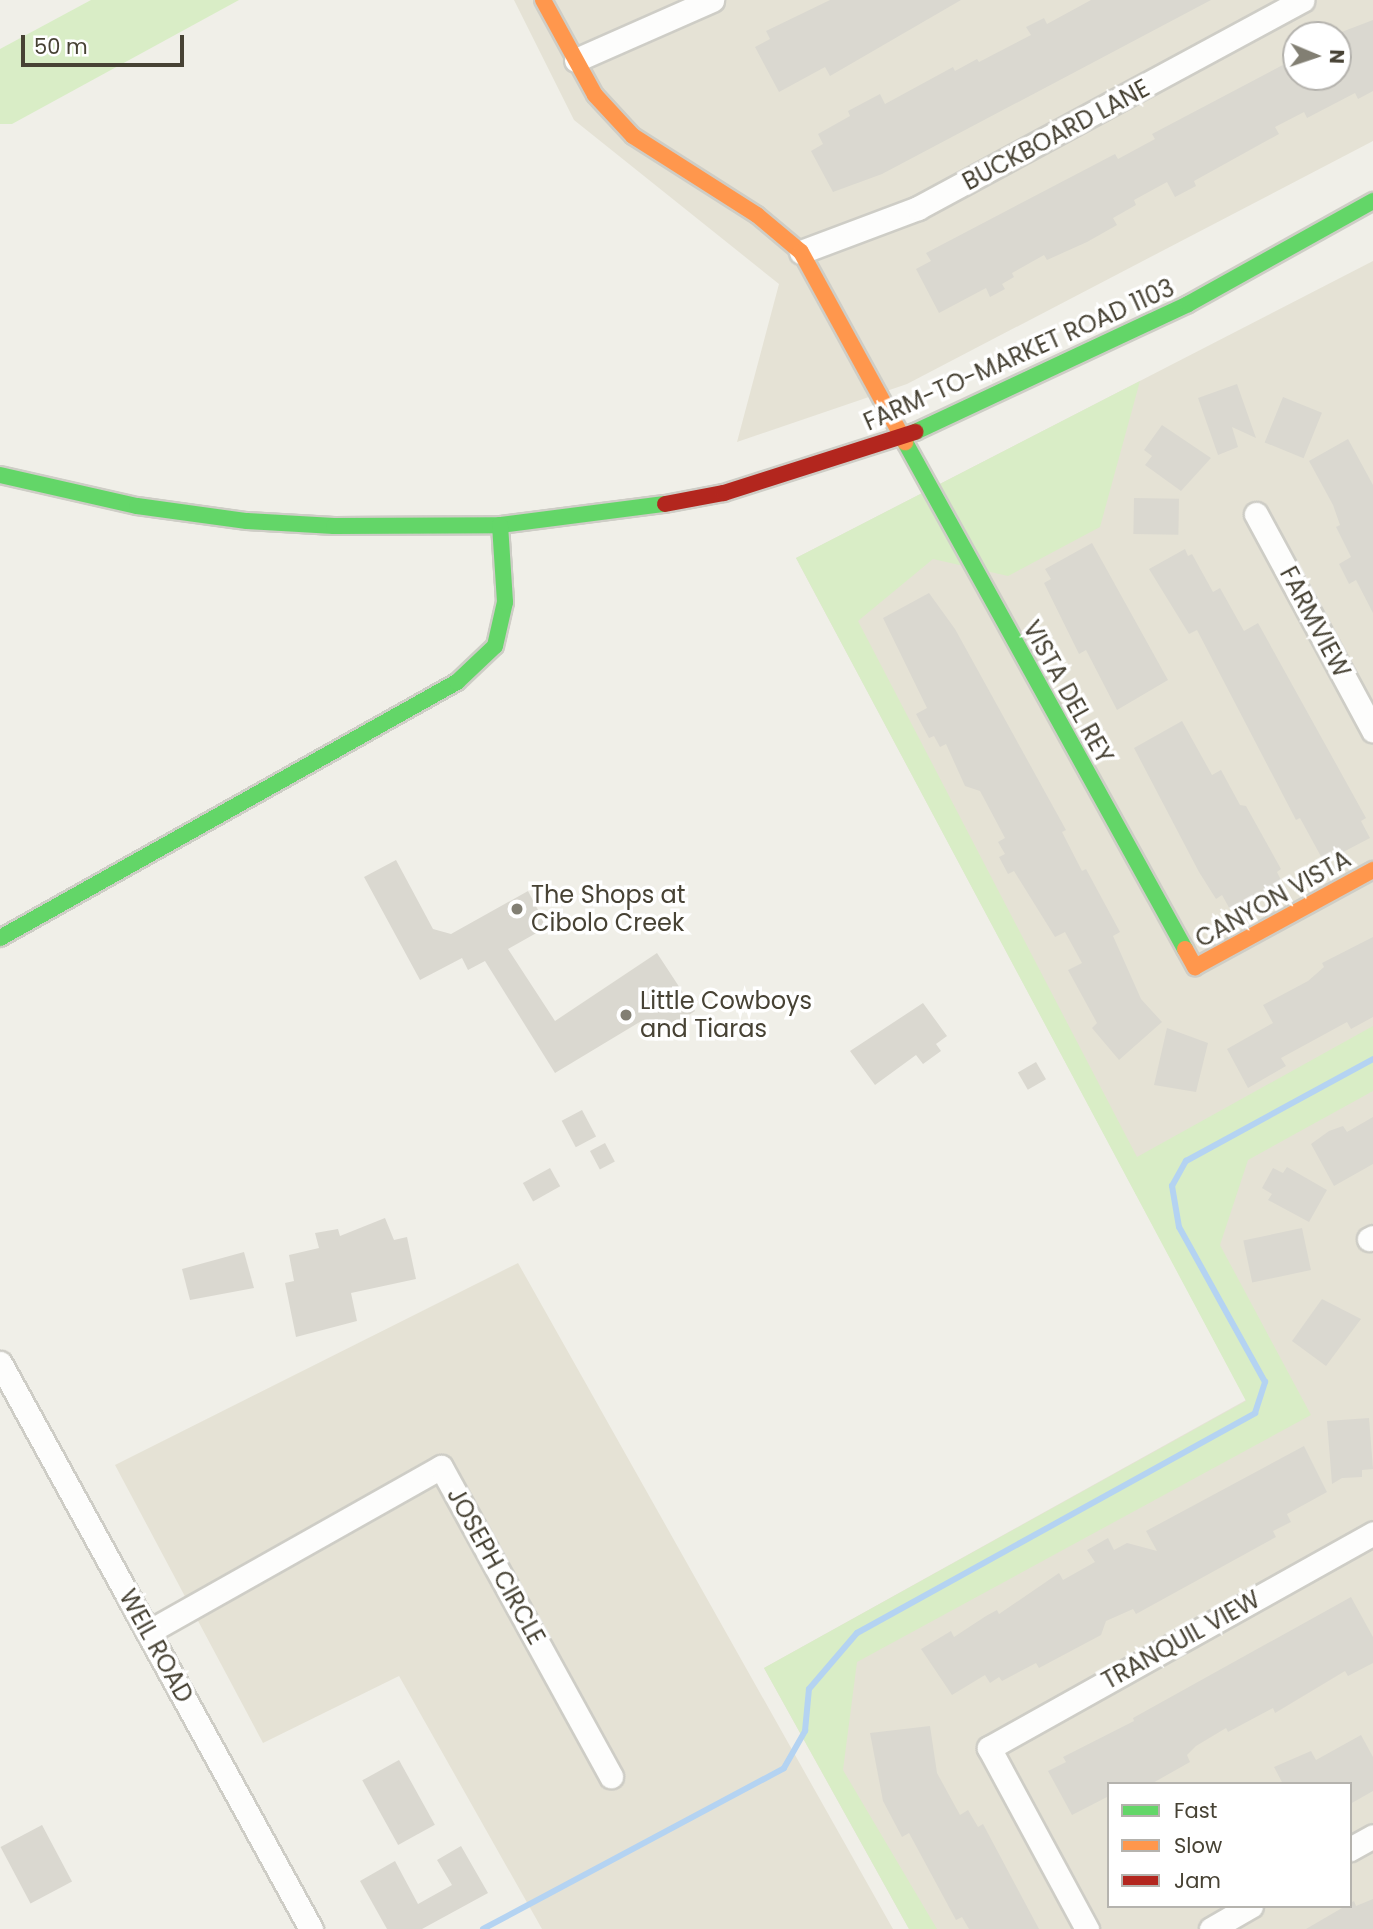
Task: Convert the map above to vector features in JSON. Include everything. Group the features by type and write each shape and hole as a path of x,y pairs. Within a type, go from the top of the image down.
{"main road":[{"path":"543,0 595,96 633,136 758,215 802,252"},
{"name":"FARM-TO-MARKET ROAD 1103","path":"0,475 136,506 247,521 418,528 500,525 639,509 724,493 902,438 1188,304 1373,201"},
{"name":"VISTA DEL REY","path":"802,252 1195,967"},
{"path":"0,938 457,682 495,646 505,602 500,525"},
{"name":"CANYON VISTA","path":"1195,967 1373,870"}],"street":[{"path":"576,60 712,0"},
{"name":"BUCKBOARD LANE","path":"802,252 918,208 1302,0"},
{"name":"FARMVIEW","path":"1256,514 1373,730"},
{"name":"WEIL ROAD","path":"0,1363 311,1929"},
{"name":"JOSEPH CIRCLE","path":"148,1632 441,1467 611,1776"},
{"name":"TRANQUIL VIEW","path":"1087,1929 989,1748 1373,1533"},
{"path":"1352,1848 1373,1836"},
{"path":"1211,1929 1248,1908"}],"shaded area":[{"path":"514,0 1373,0 1373,141 907,384 737,442 779,284 574,120"},
{"path":"1373,261 1373,1929 909,1929 764,1668 1246,1400 796,558"},
{"path":"518,1263 893,1929 542,1929 399,1676 263,1743 115,1465"}],"green space":[{"path":"91,0 239,0 12,124 0,124 0,49"},
{"path":"1140,381 1100,527 1008,576 933,559 858,621 1137,1157 1373,1026 1373,1091 1248,1160 1220,1245 1311,1415 857,1662 843,1770 937,1929 909,1929 764,1668 1246,1401 796,558"}],"building":[{"path":"830,0 961,0 830,76 825,67 779,92 755,47 770,39 766,31"},
{"path":"1091,0 1211,0 882,174 833,192 811,151 823,144 818,134 850,116 848,111 880,94 885,104 953,67 955,71 977,59 979,62 1031,35 1026,27 1044,18 1047,24"},
{"path":"1373,20 1373,91 1358,99 1355,93 1307,118 1304,112 1275,127 1279,134 1194,181 1196,186 1175,197 1167,182 1134,200 1136,205 1113,218 1117,225 1047,260 1044,255 1012,273 1014,277 1002,284 1005,289 990,297 986,288 939,313 916,269 931,261 926,253 1115,154 1118,159 1155,139 1152,134 1282,65 1282,91 1352,91 1352,28"},
{"path":"1237,384 1256,438 1232,427 1238,447 1218,455 1198,398"},
{"path":"1283,397 1322,413 1304,458 1265,442"},
{"path":"1162,425 1211,458 1181,491 1145,465 1152,456 1144,450"},
{"path":"1348,439 1373,485 1373,613 1356,580 1349,584 1339,564 1351,557 1336,527 1340,525 1333,505 1309,461"},
{"path":"1134,498 1179,499 1178,535 1133,534"},
{"path":"1092,543 1168,680 1117,710 1086,650 1079,654 1044,583 1051,579 1045,569"},
{"path":"1185,549 1188,556 1192,554 1213,592 1220,588 1244,631 1258,623 1366,818 1361,821 1370,838 1324,862 1300,818 1296,820 1197,630 1189,634 1149,569"},
{"path":"929,593 955,629 1066,830 1062,832 1082,871 1086,869 1120,932 1113,936 1141,999 1162,1022 1119,1060 1092,1028 1097,1023 1068,970 1082,963 1065,932 1055,937 1014,871 1008,874 999,857 1005,854 998,842 1005,838 980,791 965,786 946,744 940,747 934,736 929,738 916,714 927,708 883,618"},
{"path":"1182,721 1212,775 1221,770 1240,805 1246,806 1281,869 1277,872 1283,884 1232,913 1222,895 1216,899 1199,872 1134,748"},
{"path":"396,860 433,929 451,934 528,891 547,927 508,949 555,1021 657,953 695,1011 654,1038 643,1020 555,1073 485,961 468,970 462,958 420,980 364,877"},
{"path":"1373,937 1373,1017 1351,1029 1347,1022 1281,1058 1286,1066 1248,1088 1227,1049 1273,1023 1263,1005 1308,981 1324,967 1322,963"},
{"path":"923,1003 947,1036 936,1044 941,1051 923,1064 916,1055 875,1085 850,1051"},
{"path":"1167,1028 1208,1043 1196,1092 1154,1085"},
{"path":"1036,1062 1046,1079 1028,1090 1018,1072"},
{"path":"582,1110 596,1136 576,1147 562,1121"},
{"path":"1373,1117 1373,1164 1334,1186 1311,1144 1329,1131 1343,1126 1347,1132"},
{"path":"605,1143 615,1162 600,1170 590,1151"},
{"path":"1287,1167 1327,1190 1309,1222 1268,1200 1272,1194 1262,1188 1273,1168 1283,1173"},
{"path":"550,1168 560,1186 533,1201 523,1183"},
{"path":"385,1218 394,1240 407,1237 416,1279 351,1293 357,1321 296,1337 285,1283 294,1281 289,1255 319,1248 315,1233 338,1229 340,1236"},
{"path":"1302,1228 1311,1270 1252,1283 1243,1240"},
{"path":"244,1252 254,1288 190,1300 182,1269"},
{"path":"1322,1299 1361,1319 1326,1366 1292,1341"},
{"path":"1369,1418 1373,1469 1362,1470 1362,1477 1342,1478 1332,1484 1327,1421"},
{"path":"1304,1446 1327,1492 1287,1514 1291,1522 1273,1531 1276,1537 1136,1614 1133,1609 1106,1621 1101,1635 1039,1668 1036,1663 1002,1681 999,1677 990,1683 985,1675 952,1695 921,1649 951,1631 954,1637 997,1610 999,1614 1059,1573 1063,1580 1095,1562 1087,1550 1108,1538 1114,1550 1127,1543 1157,1551 1146,1531"},
{"path":"1351,1597 1373,1637 1373,1663 1348,1676 1345,1671 1275,1713 1273,1708 1228,1732 1226,1728 1196,1746 1187,1755 1190,1762 1155,1782 1107,1782 1107,1797 1072,1815 1048,1771 1066,1762 1063,1757 1134,1721 1133,1718"},
{"path":"930,1726 937,1773 960,1815 968,1810 978,1827 983,1824 1039,1929 969,1929 962,1917 956,1920 909,1833 902,1837 883,1801 870,1733"},
{"path":"1361,1735 1373,1757 1373,1791 1352,1803 1352,1782 1282,1782 1274,1767 1311,1751 1316,1760"},
{"path":"399,1760 435,1825 398,1845 362,1780"},
{"path":"42,1825 72,1882 31,1904 1,1847"},
{"path":"461,1846 488,1893 422,1929 387,1929 360,1881 395,1861 418,1904 452,1885 437,1860"},
{"path":"1373,1899 1373,1929 1306,1929 1342,1908 1352,1908 1354,1901 1356,1906"}],"waterway":[{"path":"483,1929 784,1768 805,1731 809,1689 857,1633 1255,1413 1265,1382 1179,1227 1172,1186 1186,1161 1373,1059"}],"traffic: fast":[{"path":"915,432 1188,304 1373,201"},
{"path":"905,442 1185,949"},
{"path":"0,475 137,506 247,521 334,526 500,525 665,504"},
{"path":"0,938 457,682 495,646 505,602 500,525"}],"traffic: slow":[{"path":"543,0 595,95 633,136 757,215 801,252 905,442"},
{"path":"1185,949 1195,967 1373,870"}],"traffic: jam":[{"path":"665,504 724,493 915,432"}],"place":[{"name":"The Shops at Cibolo Creek","path":"517,909"},
{"name":"Little Cowboys and Tiaras","path":"626,1015"}]}
